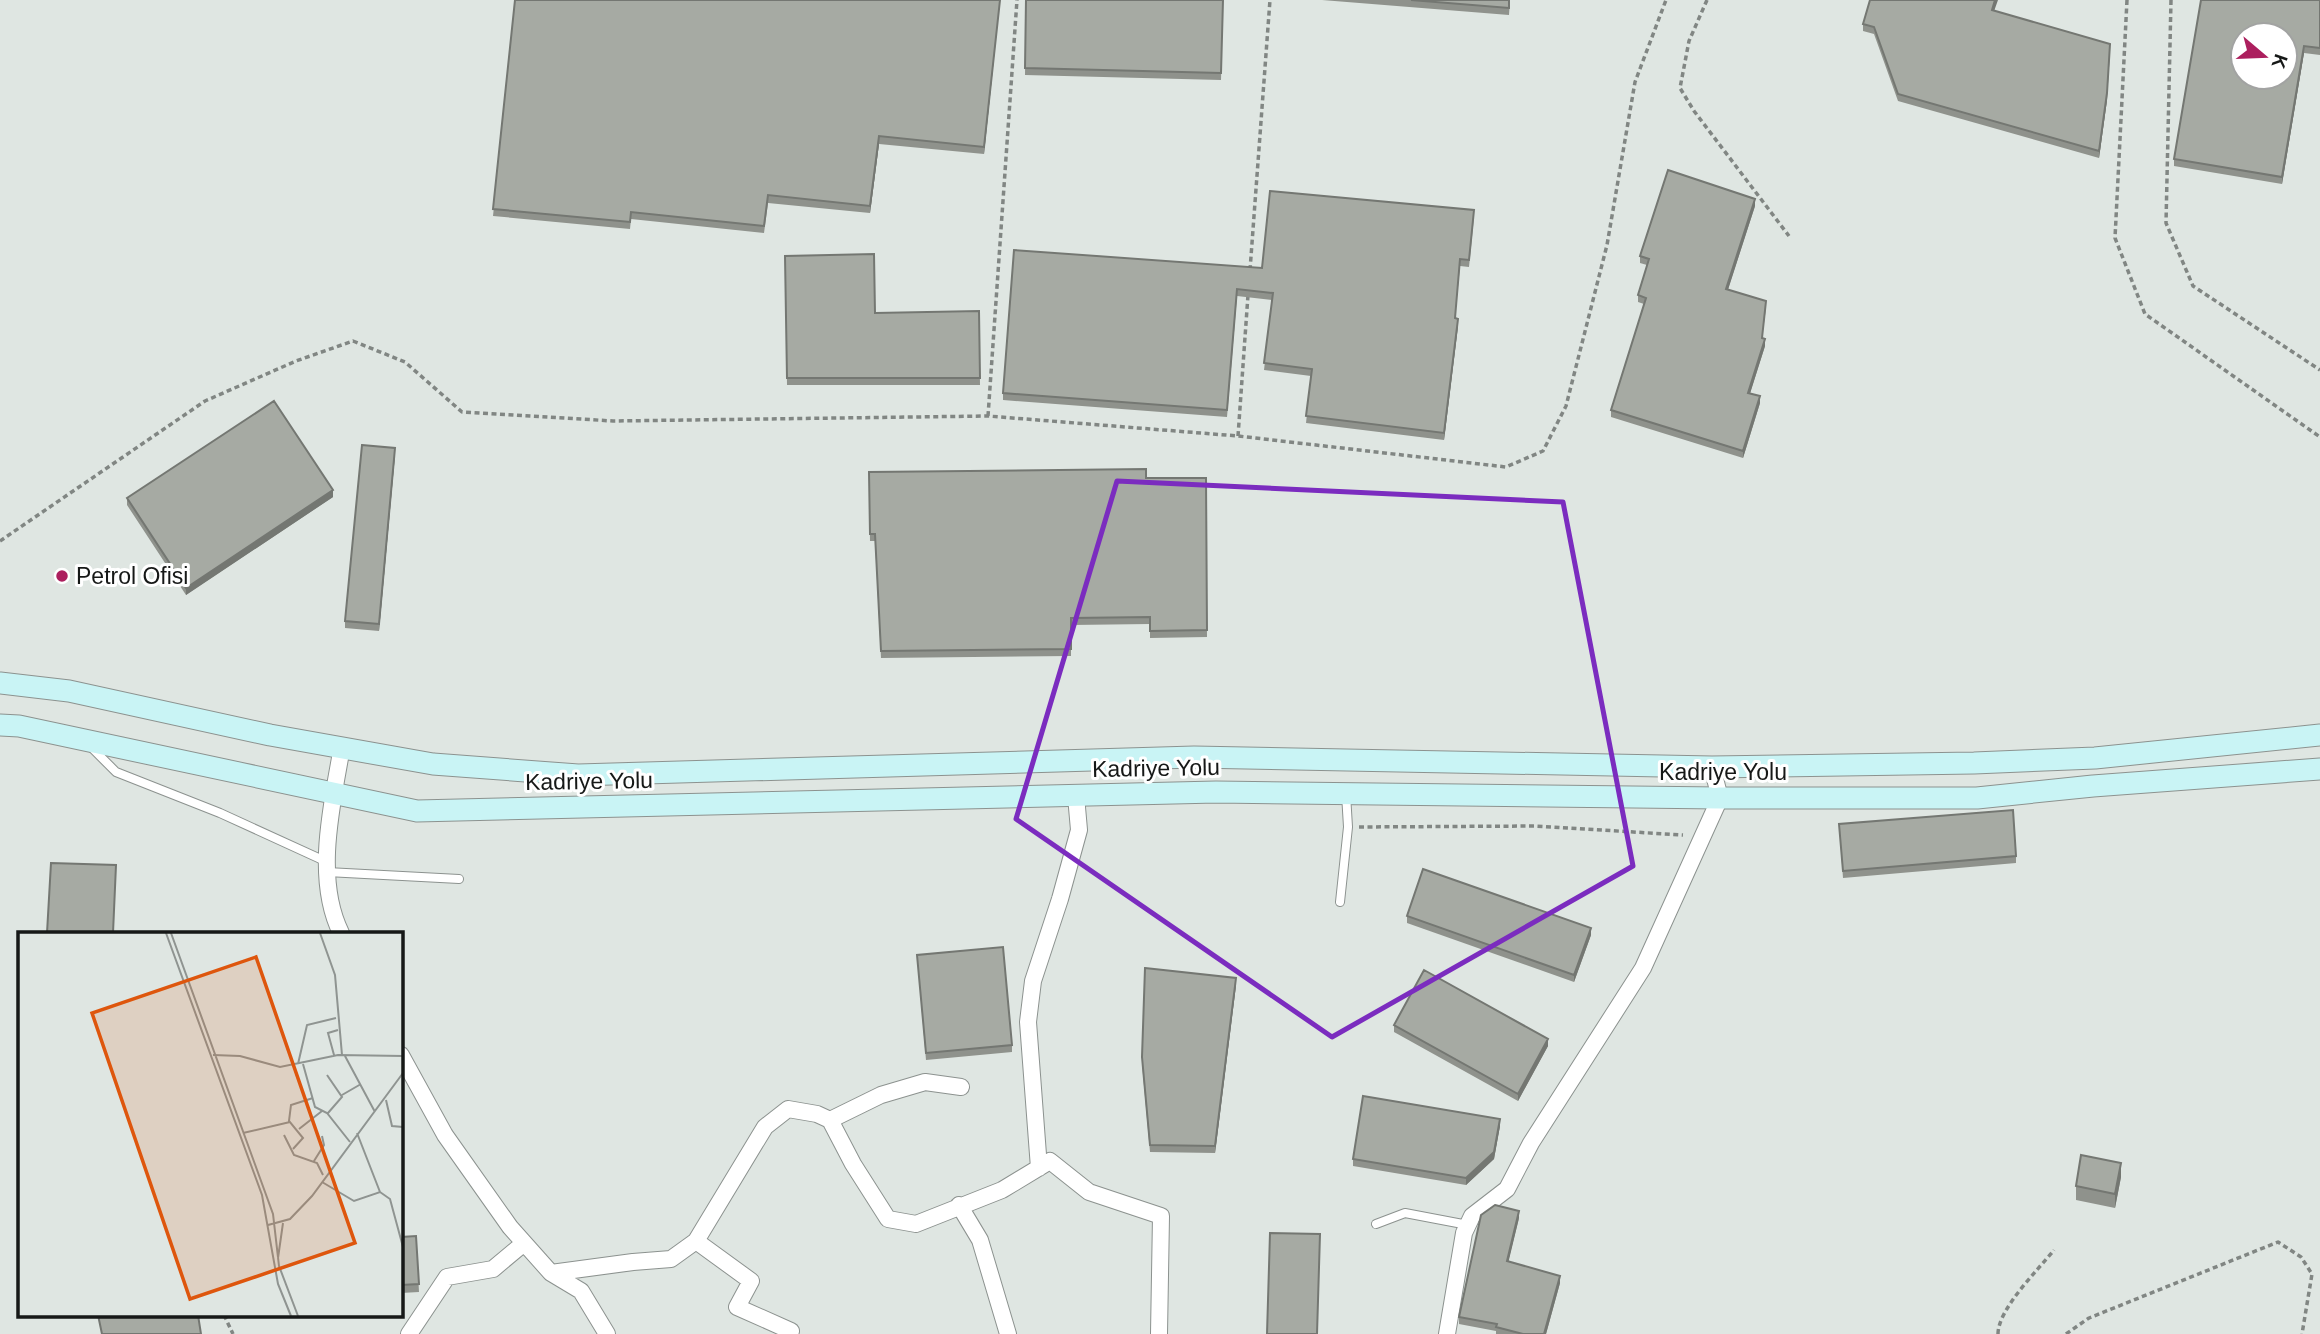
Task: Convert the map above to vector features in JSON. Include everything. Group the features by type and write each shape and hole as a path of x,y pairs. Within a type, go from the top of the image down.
{"main road":[{"name":"Kadriye Yolu","path":"0,683 69,691 270,735 433,764 578,775 1194,757 1712,767 2095,758 2320,735"},
{"name":"Kadriye Yolu","path":"0,725 19,726 83,739 417,811 1216,792 1977,798 2093,786 2320,769"}],"street":[{"path":"340,932 335,921 326,866 342,747"},
{"path":"1447,1334 1464,1233 1472,1216 1507,1189 1531,1143 1643,968 1720,798 1712,767"},
{"path":"1039,1168 1028,1022 1033,981 1079,830 1076,796"},
{"path":"402,1057 445,1135 510,1227 551,1273 581,1290 607,1334"},
{"path":"830,1119 881,1095 925,1082 961,1087"},
{"path":"551,1273 671,1259 696,1241 765,1127 788,1109 830,1119 853,1164 888,1219 916,1224 1002,1190 1050,1161 1089,1192 1161,1216 1158,1334"},
{"path":"960,1205 980,1240 1008,1334"},
{"path":"696,1241 751,1281 737,1307 791,1331 790,1334"},
{"path":"409,1334 447,1277 493,1269 524,1243"}],"lane":[{"path":"83,739 116,772 220,813 326,866 459,879"},
{"path":"1340,902 1348,827 1346,794"},
{"path":"1376,1224 1405,1213 1468,1225"}],"path":[{"path":"988,416 1017,0"},
{"path":"1250,272 1270,0"},
{"path":"0,541 205,401 296,361 354,341 405,362 463,412 613,421 988,416 1237,436 1506,467 1543,451 1566,406 1606,245 1635,82 1667,0"},
{"path":"1707,0 1689,41 1680,88 1789,236"},
{"path":"2127,0 2115,238 2145,314 2320,437"},
{"path":"2171,0 2166,223 2193,286 2320,370"},
{"path":"1237,436 1249,286"},
{"path":"1348,827 1534,826 1703,836"},
{"path":"2066,1334 2089,1318 2278,1242 2301,1257 2312,1274 2302,1334"},
{"path":"1998,1334 2007,1308 2054,1250"},
{"path":"224,1316 233,1334"}],"highlighted area":[{"path":"1117,481 1563,502 1633,866 1332,1037 1016,819"}],"building":[{"path":"515,0 1000,0 984,147 879,136 870,206 768,195 764,226 631,212 630,222 493,209"},
{"path":"1026,0 1223,0 1221,73 1025,68"},
{"path":"1411,0 1509,0 1509,8"},
{"path":"1870,0 1995,0 1992,10 2110,44 2099,151 1898,94 1874,27 1863,24"},
{"path":"2201,0 2320,0 2320,48 2304,46 2299,76 2299,21 2229,21 2229,91 2296,91 2282,177 2174,159"},
{"path":"1668,170 1755,199 1726,289 1766,301 1762,338 1765,339 1748,393 1760,396 1743,451 1611,410 1646,298 1638,295 1649,259 1640,256"},
{"path":"1270,191 1474,210 1469,260 1460,259 1455,318 1458,319 1444,433 1306,416 1312,369 1264,363 1273,293 1237,289 1227,410 1003,393 1014,250 1262,268"},
{"path":"874,254 875,313 979,311 980,378 787,378 785,256"},
{"path":"274,401 333,490 186,588 127,498"},
{"path":"362,445 395,448 379,624 345,621"},
{"path":"1146,469 1146,478 1206,478 1207,630 1150,631 1150,617 1071,618 1071,649 881,651 875,534 870,534 869,472"},
{"path":"2013,810 2016,856 1843,871 1839,824"},
{"path":"51,863 116,865 113,932 47,932"},
{"path":"1423,869 1591,928 1574,975 1407,916"},
{"path":"1003,947 1012,1045 926,1053 917,955"},
{"path":"1145,968 1236,978 1215,1146 1150,1145 1142,1057"},
{"path":"1424,970 1548,1039 1518,1094 1394,1025"},
{"path":"1363,1096 1500,1119 1494,1152 1466,1178 1353,1159"},
{"path":"2081,1155 2121,1163 2115,1194 2076,1186"},
{"path":"1495,1205 1519,1211 1507,1261 1560,1276 1544,1334 1523,1334 1496,1327 1497,1324 1459,1317 1481,1215"},
{"path":"1270,1233 1320,1234 1317,1334 1267,1334"},
{"path":"416,1236 419,1284 402,1285 402,1237"},
{"path":"98,1316 198,1316 201,1334 102,1334"}],"place":[{"name":"Petrol Ofisi","path":"62,576"}]}
